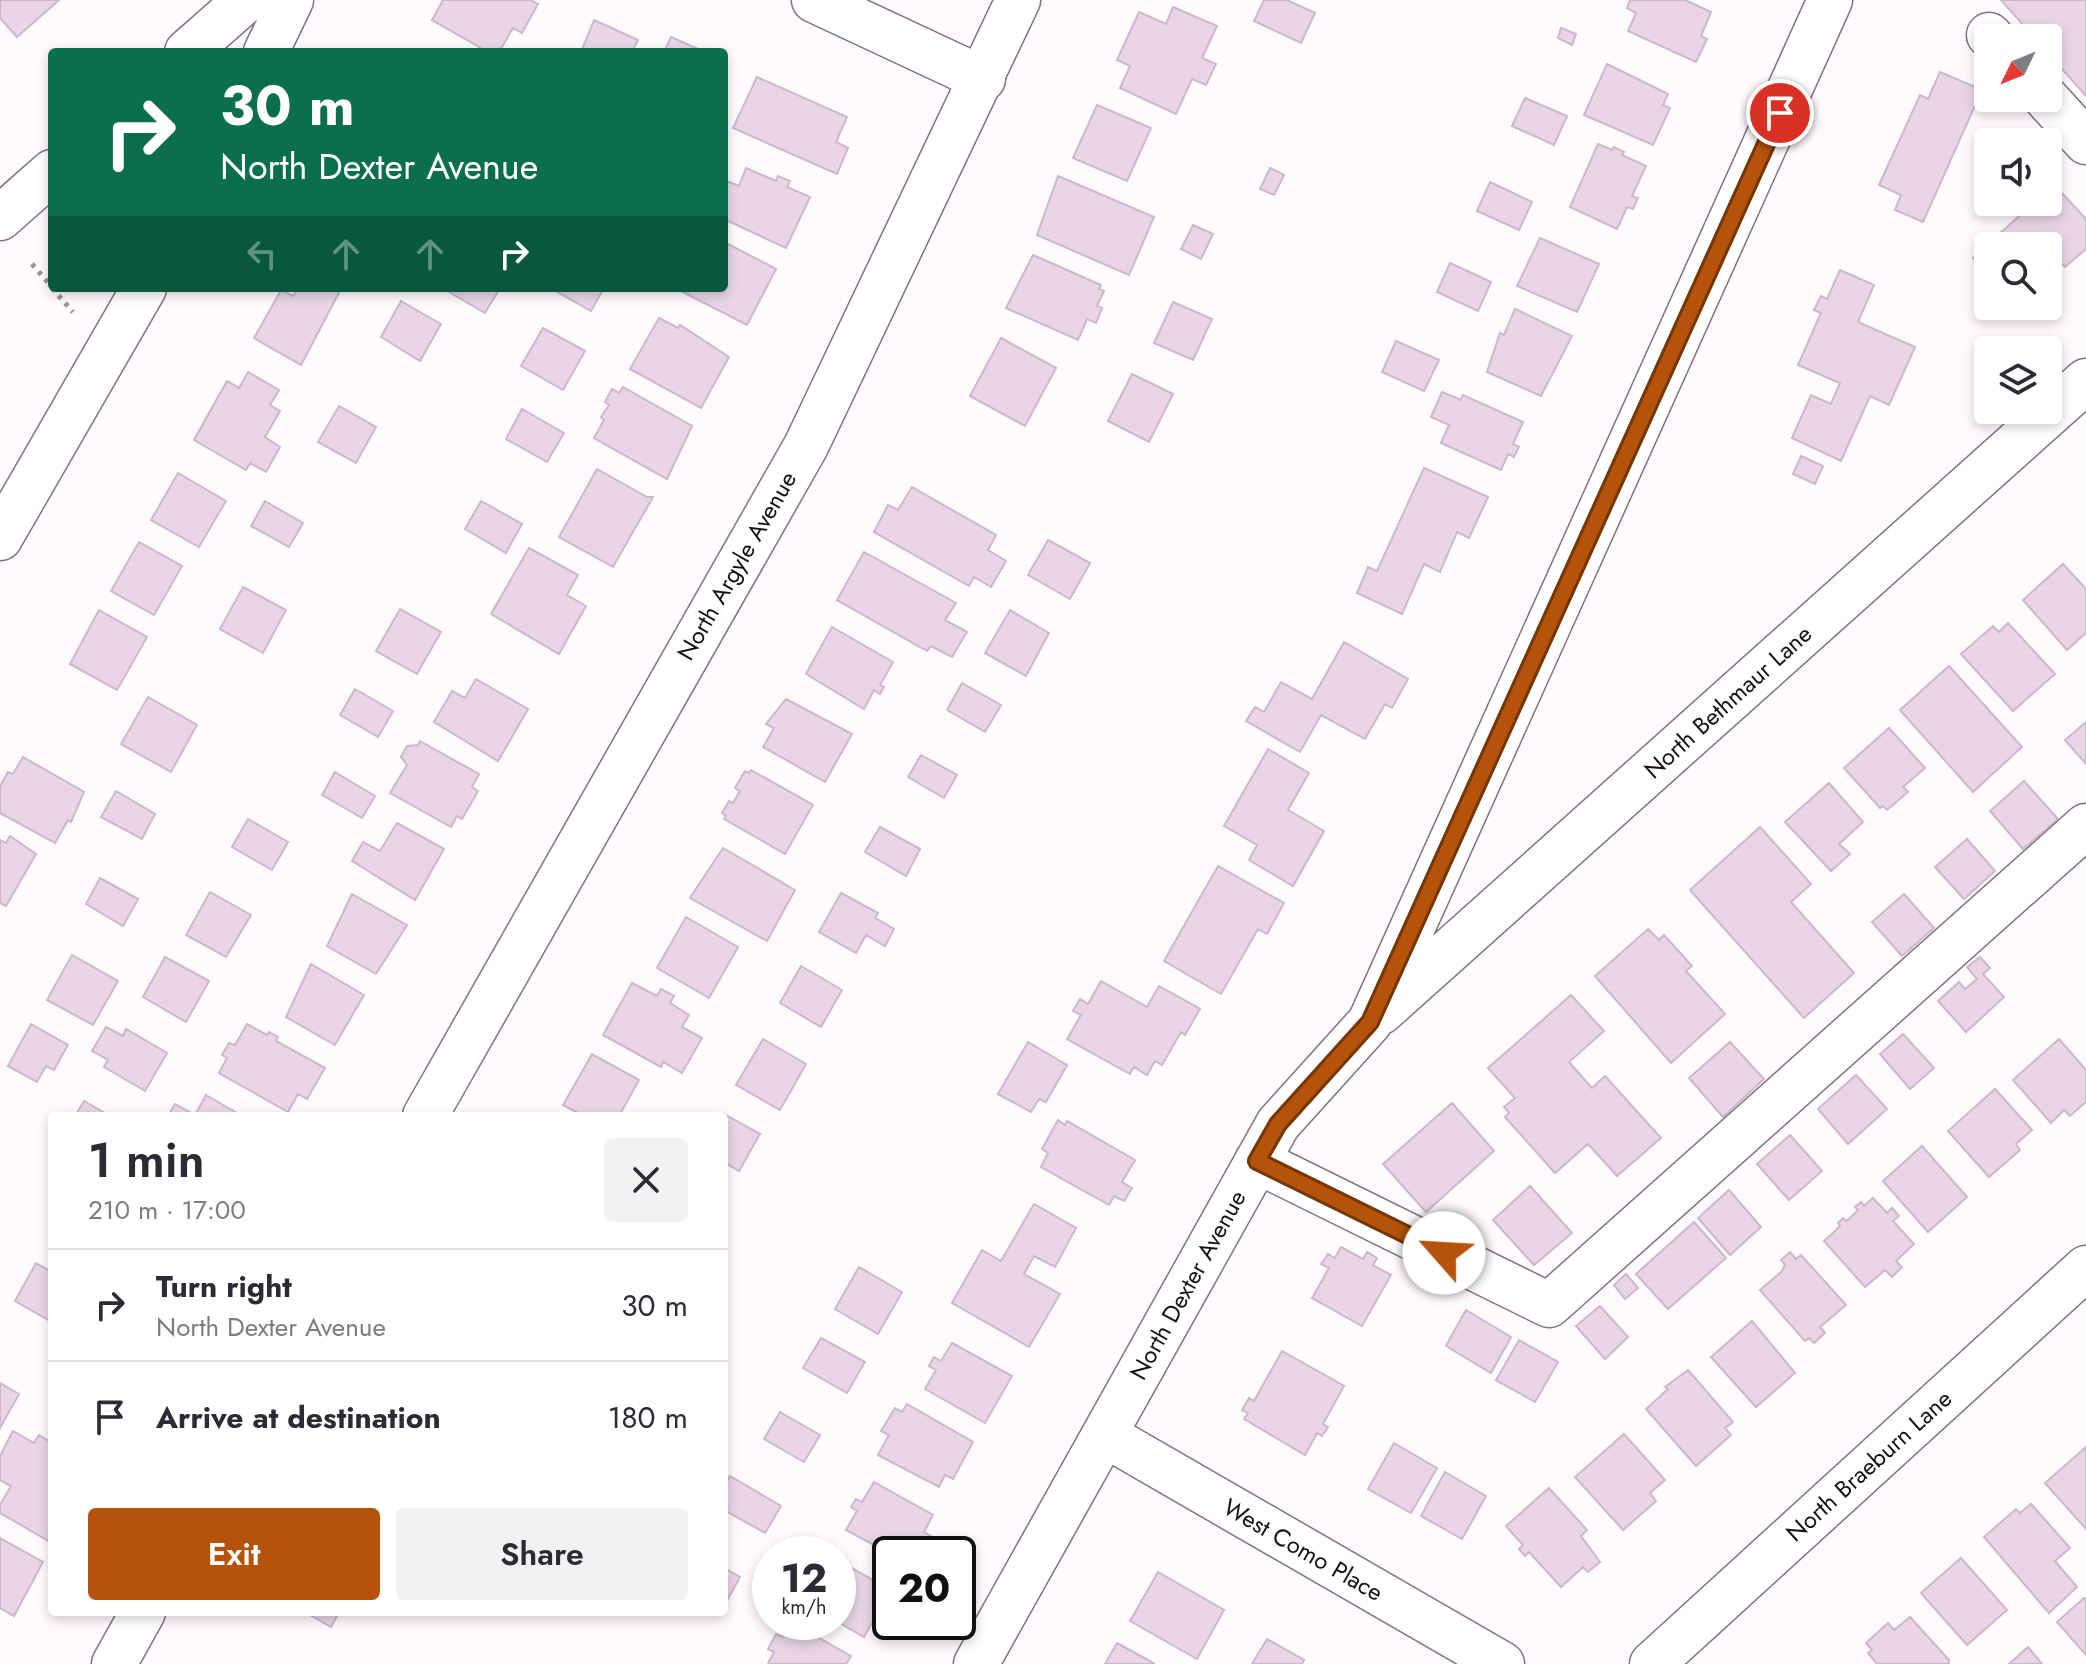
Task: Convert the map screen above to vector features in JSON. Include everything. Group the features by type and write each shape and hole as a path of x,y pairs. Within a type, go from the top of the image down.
{"street":[{"path":"192,48 246,0"},
{"path":"268,48 291,0"},
{"path":"814,0 983,79"},
{"name":"North Argyle Avenue","path":"427,1112 806,446 1018,0"},
{"name":"North Dexter Avenue","path":"976,1664 1278,1124 1370,1022 1830,0"},
{"path":"2059,112 2086,142"},
{"path":"0,218 48,176"},
{"path":"0,538 142,292"},
{"name":"North Bethmaur Lane","path":"1370,1022 2086,381"},
{"path":"1257,1161 1549,1305 2086,826"},
{"name":"North Braeburn Lane","path":"1652,1664 2086,1268"},
{"name":"West Como Place","path":"1105,1435 1502,1664"},
{"path":"114,1664 141,1616"}],"path":[{"path":"32,264 48,283"},
{"path":"56,292 73,312"}],"building":[{"path":"0,0 59,0 17,37 0,18"},
{"path":"443,0 530,0 538,4 522,33 513,28 501,48 481,48 432,20"},
{"path":"1264,0 1287,0 1315,13 1301,43 1254,21"},
{"path":"1630,0 1685,0 1711,12 1701,36 1707,39 1696,62 1628,31 1636,13 1627,8"},
{"path":"2001,0 2086,0 2086,96 2062,69 2062,24 2022,24"},
{"path":"1173,7 1217,26 1202,58 1216,64 1206,85 1192,79 1176,114 1120,88 1130,66 1117,60 1139,12 1166,24"},
{"path":"594,20 638,40 634,48 583,48"},
{"path":"1561,28 1576,34 1572,45 1558,38"},
{"path":"671,37 696,48 666,48"},
{"path":"1607,64 1668,94 1663,105 1670,108 1653,145 1584,115"},
{"path":"1940,72 1974,87 1974,108 1923,222 1895,210 1901,195 1879,185 1920,95 1928,99"},
{"path":"757,77 847,117 836,142 848,148 837,174 733,128"},
{"path":"1525,98 1567,116 1554,145 1512,126"},
{"path":"1097,105 1151,128 1127,181 1073,158"},
{"path":"1598,144 1612,150 1614,147 1624,152 1622,155 1646,166 1632,196 1638,198 1633,209 1627,207 1617,229 1570,207"},
{"path":"746,168 776,181 778,176 790,181 787,187 810,197 786,248 728,221 728,182 739,186"},
{"path":"1270,168 1284,175 1274,195 1260,189"},
{"path":"1058,176 1154,217 1129,275 1037,235"},
{"path":"1490,182 1532,202 1519,230 1477,211"},
{"path":"2062,193 2086,219 2086,249 2065,267 2062,264 2062,232 2001,232 2019,216 2062,216"},
{"path":"1193,225 1213,234 1201,259 1181,249"},
{"path":"1540,238 1599,264 1577,312 1517,286"},
{"path":"728,244 776,269 747,325 683,292 728,292"},
{"path":"1033,255 1101,285 1099,289 1104,291 1097,306 1102,308 1096,323 1087,319 1078,340 1006,308"},
{"path":"1450,263 1491,282 1478,311 1437,292"},
{"path":"1840,270 1874,285 1858,322 1915,347 1889,405 1870,396 1841,461 1792,438 1811,395 1831,404 1840,383 1798,365 1821,313 1814,310 1821,296 1827,299"},
{"path":"280,292 293,296 296,292 339,292 301,365 254,338"},
{"path":"449,292 498,292 485,313"},
{"path":"557,292 602,292 591,311"},
{"path":"401,301 441,324 420,361 381,337"},
{"path":"1173,302 1212,319 1193,360 1154,343"},
{"path":"1515,309 1572,336 1541,396 1487,372 1500,333 1504,335"},
{"path":"659,318 678,328 680,325 729,357 701,408 630,369"},
{"path":"543,328 585,351 563,390 521,366"},
{"path":"1001,338 1056,368 1025,426 970,396"},
{"path":"1396,341 1439,360 1424,391 1382,372"},
{"path":"248,372 279,390 270,405 280,411 265,437 280,447 266,472 250,463 246,470 194,440 227,381 239,388"},
{"path":"1132,374 1173,394 1149,442 1108,421"},
{"path":"623,387 692,426 667,479 594,438 604,420 601,417 609,405 605,402 612,389 619,393"},
{"path":"1442,392 1461,400 1463,395 1523,422 1513,444 1519,447 1514,457 1508,454 1501,470 1441,443 1449,425 1431,417"},
{"path":"339,406 376,427 356,463 318,442"},
{"path":"522,409 564,433 547,462 506,439"},
{"path":"1801,456 1823,466 1815,484 1793,474"},
{"path":"1424,468 1488,497 1469,538 1457,532 1440,572 1424,564 1402,614 1357,593 1368,567 1377,571"},
{"path":"597,469 647,497 653,497 613,567 559,537"},
{"path":"178,473 226,501 199,547 151,520"},
{"path":"912,487 996,535 988,550 1006,561 991,587 974,577 969,586 874,532 888,505 898,510"},
{"path":"265,501 303,523 289,547 251,526"},
{"path":"481,501 522,524 506,553 465,529"},
{"path":"1048,540 1090,563 1070,599 1028,575"},
{"path":"139,542 182,566 154,615 111,591"},
{"path":"529,548 578,575 567,595 586,606 559,654 491,614"},
{"path":"864,552 956,603 945,620 967,632 952,657 931,646 927,651 837,600"},
{"path":"2063,564 2086,589 2086,633 2067,650 2023,600"},
{"path":"243,587 286,610 263,653 220,629"},
{"path":"400,609 441,632 417,674 376,651"},
{"path":"99,610 147,637 117,690 70,664"},
{"path":"1010,610 1049,633 1026,676 985,653"},
{"path":"2008,623 2055,674 2013,711 1961,654 1993,626 1999,632"},
{"path":"832,627 893,662 880,685 884,687 880,694 874,690 864,709 806,674"},
{"path":"1344,642 1408,679 1392,708 1385,704 1365,739 1321,715 1300,752 1246,721 1255,707 1264,712 1281,682 1312,699"},
{"path":"1949,666 2022,747 1973,792 1900,710"},
{"path":"476,679 528,709 498,761 434,722 452,691 465,698"},
{"path":"962,683 1001,705 985,732 947,710"},
{"path":"355,689 393,711 378,737 340,715"},
{"path":"148,697 197,725 171,772 121,744"},
{"path":"786,699 852,734 825,782 763,747 774,728 766,724"},
{"path":"2086,722 2086,764 2065,740"},
{"path":"1889,728 1925,768 1903,787 1908,792 1887,810 1883,806 1880,808 1844,768"},
{"path":"420,741 479,774 472,787 478,791 462,819 457,816 451,827 390,793 407,765 401,757 407,746 418,745"},
{"path":"1268,749 1309,773 1288,810 1324,831 1293,886 1249,860 1257,845 1224,826"},
{"path":"921,755 957,775 944,798 908,777"},
{"path":"23,757 84,792 71,822 68,820 55,843 0,813 0,786 8,772 13,774"},
{"path":"751,770 813,805 785,854 724,819 726,816 722,813 740,791 735,788 745,771 749,773"},
{"path":"335,772 375,796 362,818 322,795"},
{"path":"2024,781 2058,819 2023,849 1990,811"},
{"path":"1829,783 1863,822 1839,844 1850,854 1831,871 1785,822"},
{"path":"116,791 155,814 142,839 101,817"},
{"path":"248,819 288,842 272,870 232,847"},
{"path":"397,823 444,849 415,900 352,861 363,842 380,851"},
{"path":"880,827 920,849 906,876 865,852"},
{"path":"1760,827 1811,884 1791,902 1854,973 1804,1018 1690,890"},
{"path":"10,836 36,854 6,906 0,903 0,840 6,843"},
{"path":"1967,839 1995,871 1964,899 1935,867"},
{"path":"723,848 795,890 767,941 690,898"},
{"path":"1218,866 1284,903 1267,934 1258,929 1221,994 1164,961"},
{"path":"100,878 138,899 123,926 86,904"},
{"path":"210,892 251,915 226,957 186,935"},
{"path":"841,893 878,913 875,918 894,929 885,946 866,935 856,953 819,932"},
{"path":"352,894 407,925 376,974 327,946"},
{"path":"1904,894 1934,928 1902,956 1872,922"},
{"path":"686,917 738,947 709,998 657,968"},
{"path":"1648,929 1659,940 1664,935 1692,966 1686,971 1725,1014 1671,1063 1595,976"},
{"path":"72,955 118,981 93,1025 47,1000"},
{"path":"165,957 209,981 186,1022 143,997"},
{"path":"1980,957 1990,968 1983,974 2004,997 1966,1032 1938,1001 1959,982 1965,989 1977,979 1967,967"},
{"path":"311,964 364,995 335,1045 286,1017"},
{"path":"801,966 842,990 821,1027 780,1003"},
{"path":"1101,981 1147,1007 1159,986 1200,1009 1185,1035 1181,1032 1162,1065 1155,1061 1147,1075 1134,1067 1130,1074 1067,1039 1081,1015 1073,1011 1080,999 1088,1004"},
{"path":"632,983 657,996 661,989 674,996 670,1003 689,1015 682,1027 702,1038 682,1073 663,1062 661,1067 603,1035"},
{"path":"1571,995 1604,1031 1569,1062 1592,1088 1605,1076 1661,1138 1617,1176 1588,1144 1555,1173 1505,1117 1509,1113 1504,1107 1515,1098 1488,1068"},
{"path":"31,1024 68,1045 54,1070 46,1066 37,1082 8,1066"},
{"path":"247,1024 267,1035 269,1032 278,1037 276,1041 325,1068 307,1099 298,1094 288,1112 219,1073 227,1058 222,1055 229,1043 235,1045"},
{"path":"106,1027 123,1036 126,1029 167,1053 145,1091 104,1067 108,1060 92,1051"},
{"path":"1903,1034 1934,1068 1910,1089 1880,1054"},
{"path":"763,1039 806,1064 780,1110 736,1085"},
{"path":"2059,1039 2086,1070 2086,1102 2070,1116 2064,1110 2051,1123 2013,1080"},
{"path":"1028,1042 1067,1065 1046,1102 1039,1099 1031,1112 998,1094"},
{"path":"1730,1042 1764,1079 1723,1117 1689,1078"},
{"path":"592,1054 639,1080 621,1112 576,1112 563,1105"},
{"path":"1856,1075 1887,1109 1848,1144 1818,1109"},
{"path":"1995,1089 2032,1130 2016,1144 2020,1150 1989,1177 1948,1131"},
{"path":"206,1095 235,1112 197,1112"},
{"path":"84,1101 103,1112 77,1112"},
{"path":"1452,1103 1494,1151 1426,1212 1383,1164"},
{"path":"175,1104 190,1112 170,1112"},
{"path":"728,1116 760,1134 739,1171 728,1164"},
{"path":"1058,1120 1065,1125 1067,1121 1135,1160 1122,1182 1132,1188 1124,1201 1114,1196 1109,1205 1041,1167 1048,1153 1042,1149"},
{"path":"1790,1135 1822,1171 1789,1200 1757,1164"},
{"path":"1922,1146 1967,1197 1928,1232 1883,1181"},
{"path":"1530,1186 1572,1233 1534,1265 1493,1220"},
{"path":"1729,1190 1761,1227 1730,1255 1698,1218"},
{"path":"1873,1198 1887,1213 1892,1208 1899,1216 1893,1221 1914,1244 1896,1261 1902,1267 1892,1277 1885,1270 1865,1287 1824,1241 1840,1226 1838,1223 1843,1218 1847,1221 1858,1210 1855,1207 1861,1202 1864,1206"},
{"path":"1034,1204 1076,1228 1055,1267 1034,1256 1024,1274 1060,1294 1029,1347 952,1303 982,1250 1001,1261"},
{"path":"1694,1222 1726,1258 1668,1309 1636,1274"},
{"path":"1341,1247 1363,1259 1367,1252 1377,1258 1373,1265 1391,1275 1362,1326 1312,1298 1329,1268 1321,1264 1328,1254 1335,1258"},
{"path":"1790,1252 1796,1259 1801,1255 1846,1305 1820,1327 1825,1333 1814,1343 1809,1338 1805,1341 1760,1290 1782,1271 1785,1265 1781,1260"},
{"path":"36,1263 48,1270 48,1320 15,1301"},
{"path":"859,1267 902,1292 878,1334 835,1309"},
{"path":"1626,1274 1638,1288 1625,1299 1614,1285"},
{"path":"1600,1306 1628,1337 1605,1359 1576,1326"},
{"path":"1466,1310 1511,1337 1491,1373 1446,1346"},
{"path":"1752,1321 1795,1373 1756,1407 1711,1357"},
{"path":"821,1338 865,1362 847,1393 803,1368"},
{"path":"1519,1340 1558,1362 1535,1402 1496,1380"},
{"path":"952,1343 1012,1376 985,1423 925,1389 936,1370 929,1366 934,1357 941,1361"},
{"path":"1282,1351 1344,1386 1323,1424 1328,1427 1322,1436 1317,1433 1305,1455 1244,1419 1248,1413 1242,1410 1249,1398 1254,1401"},
{"path":"1688,1370 1733,1422 1725,1428 1731,1435 1696,1466 1646,1409 1668,1389 1665,1387"},
{"path":"0,1383 19,1394 0,1428"},
{"path":"907,1404 973,1442 953,1479 945,1475 939,1487 878,1455 889,1435 881,1431 895,1408 902,1412"},
{"path":"780,1412 820,1435 804,1462 764,1439"},
{"path":"13,1431 34,1443 39,1435 48,1441 48,1541 0,1513 0,1505 11,1486 0,1480 0,1456"},
{"path":"1624,1434 1665,1480 1650,1493 1656,1501 1623,1530 1575,1477"},
{"path":"1394,1443 1437,1468 1411,1513 1368,1489"},
{"path":"2086,1447 2086,1529 2045,1483"},
{"path":"1445,1472 1486,1496 1462,1539 1421,1516"},
{"path":"730,1476 781,1506 765,1533 728,1512"},
{"path":"874,1482 933,1515 924,1532 931,1536 872,1536 872,1544 846,1530 857,1511 851,1507 856,1499 862,1502"},
{"path":"1549,1488 1587,1530 1581,1536 1600,1562 1588,1572 1583,1567 1561,1587 1529,1552 1525,1556 1519,1549 1523,1545 1506,1526"},
{"path":"2031,1504 2070,1548 2055,1561 2077,1587 2049,1613 1984,1537 2016,1509 2020,1513"},
{"path":"0,1538 43,1562 14,1616 0,1608"},
{"path":"1961,1558 2007,1610 1967,1645 1921,1593"},
{"path":"728,1570 740,1577 728,1599"},
{"path":"856,1570 872,1580 872,1623 864,1637 856,1632"},
{"path":"1158,1572 1224,1610 1197,1659 1130,1621"},
{"path":"2086,1599 2086,1655 2057,1622"},
{"path":"312,1616 337,1616 331,1627"},
{"path":"1910,1617 1949,1660 1949,1664 1877,1664 1868,1653 1872,1650 1866,1643 1888,1623 1894,1630"},
{"path":"1267,1639 1304,1660 1302,1664 1252,1664"},
{"path":"773,1640 823,1640 851,1656 846,1664 768,1664 774,1652 768,1649"},
{"path":"1117,1643 1155,1664 1105,1664"},
{"path":"2028,1647 2042,1664 2009,1664"}],"route":[{"path":"1444,1253 1257,1161 1278,1124 1370,1022 1780,113"}]}
